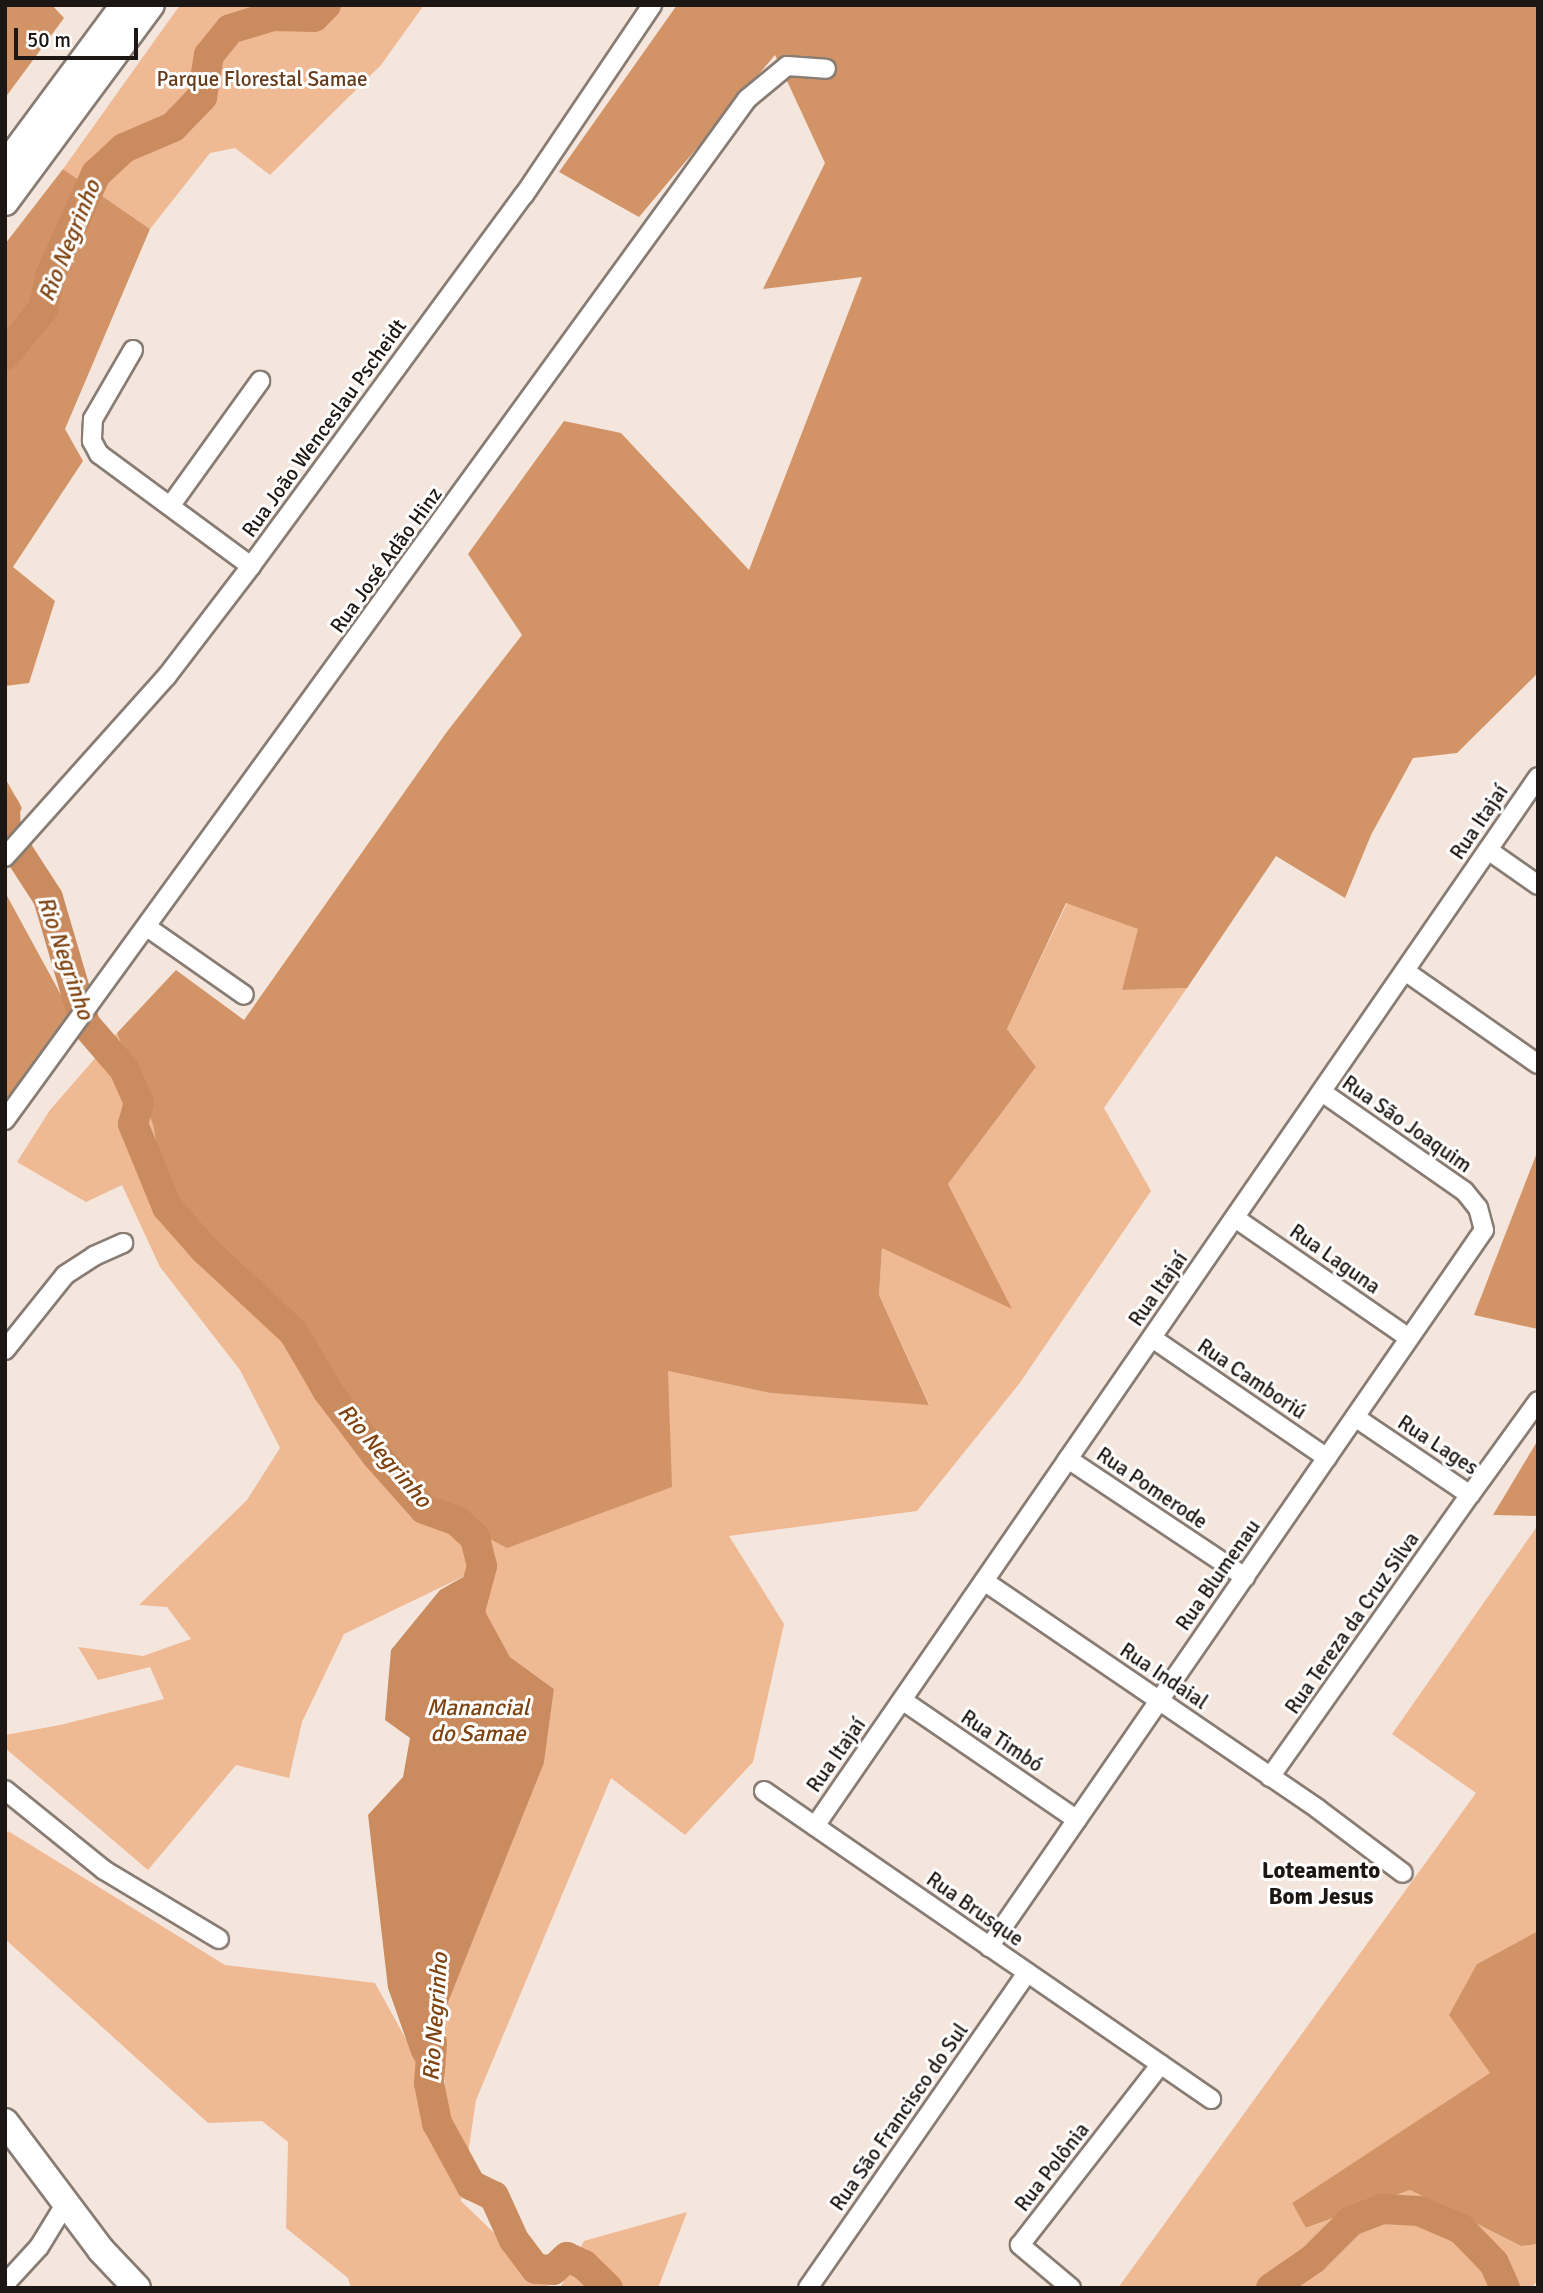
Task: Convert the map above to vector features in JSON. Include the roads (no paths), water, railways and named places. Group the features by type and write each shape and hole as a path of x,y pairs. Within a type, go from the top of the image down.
{"main road":[{"path":"5,166 124,5"},
{"path":"5,202 151,5"},
{"path":"5,2122 101,2250 137,2288"}],"street":[{"name":"Rua João Wenceslau Pscheidt","path":"5,857 167,676 251,566 524,195 652,5"},
{"name":"Rua José Adão Hinz","path":"5,1120 747,99 787,66 826,69"},
{"path":"133,350 93,419 92,441 99,454 251,566"},
{"path":"171,505 260,381"},
{"name":"Rua Itajaí","path":"815,1826 1538,777"},
{"path":"1488,850 1538,886"},
{"path":"147,927 244,995"},
{"path":"1405,971 1538,1064"},
{"name":"Rua São Joaquim","path":"1322,1092 1464,1191 1478,1208 1484,1230"},
{"name":"Rua Laguna","path":"1235,1218 1409,1338"},
{"name":"Rua Blumenau","path":"989,1947 1484,1230"},
{"path":"5,1350 65,1275 94,1256 123,1244"},
{"name":"Rua Camboriú","path":"1152,1338 1327,1458"},
{"name":"Rua Lages","path":"1355,1417 1470,1496 1538,1401"},
{"name":"Rua Pomerode","path":"1068,1459 1245,1577"},
{"name":"Rua Tereza da Cruz Silva","path":"1270,1777 1470,1496"},
{"name":"Rua Indaial","path":"984,1581 1318,1809 1403,1872"},
{"name":"Rua Timbó","path":"902,1700 1077,1820"},
{"path":"5,1790 104,1870 219,1939"},
{"name":"Rua Brusque","path":"764,1791 1211,2099"},
{"name":"Rua São Francisco do Sul","path":"808,2288 1027,1973"},
{"name":"Rua Polônia","path":"1071,2288 1020,2245 1161,2064"},
{"path":"5,2284 39,2247 66,2203"}],"water":[{"name":"Manancial do Samae","path":"481,1567 486,1613 510,1657 554,1689 544,1763 445,2010 433,2055 430,2084 412,2056 388,1988 368,1815 403,1777 410,1738 385,1720 391,1650 440,1590"}],"waterway":[{"name":"Rio Negrinho","path":"5,355 43,309 51,274 96,174 124,148 173,127 202,97 209,55 230,29 273,16 314,17 326,5"},
{"name":"Rio Negrinho","path":"5,808 6,833 48,898 85,1024 124,1069 139,1102 133,1124 167,1207 204,1249 294,1333 327,1390 377,1456 424,1509 457,1521 475,1538 482,1566 471,1607"},
{"name":"Rio Negrinho","path":"432,2043 429,2083 437,2123 471,2185 494,2196 514,2240 536,2269 553,2270 567,2257 584,2265 608,2288"},
{"name":"Rio Negrinho","path":"1271,2288 1313,2259 1351,2221 1382,2209 1419,2211 1461,2229 1494,2263 1505,2288"}],"district":[{"name":"Loteamento Bom Jesus","path":"1321,1884"}],"park label":[{"name":"Parque Florestal Samae","path":"262,79"}]}
